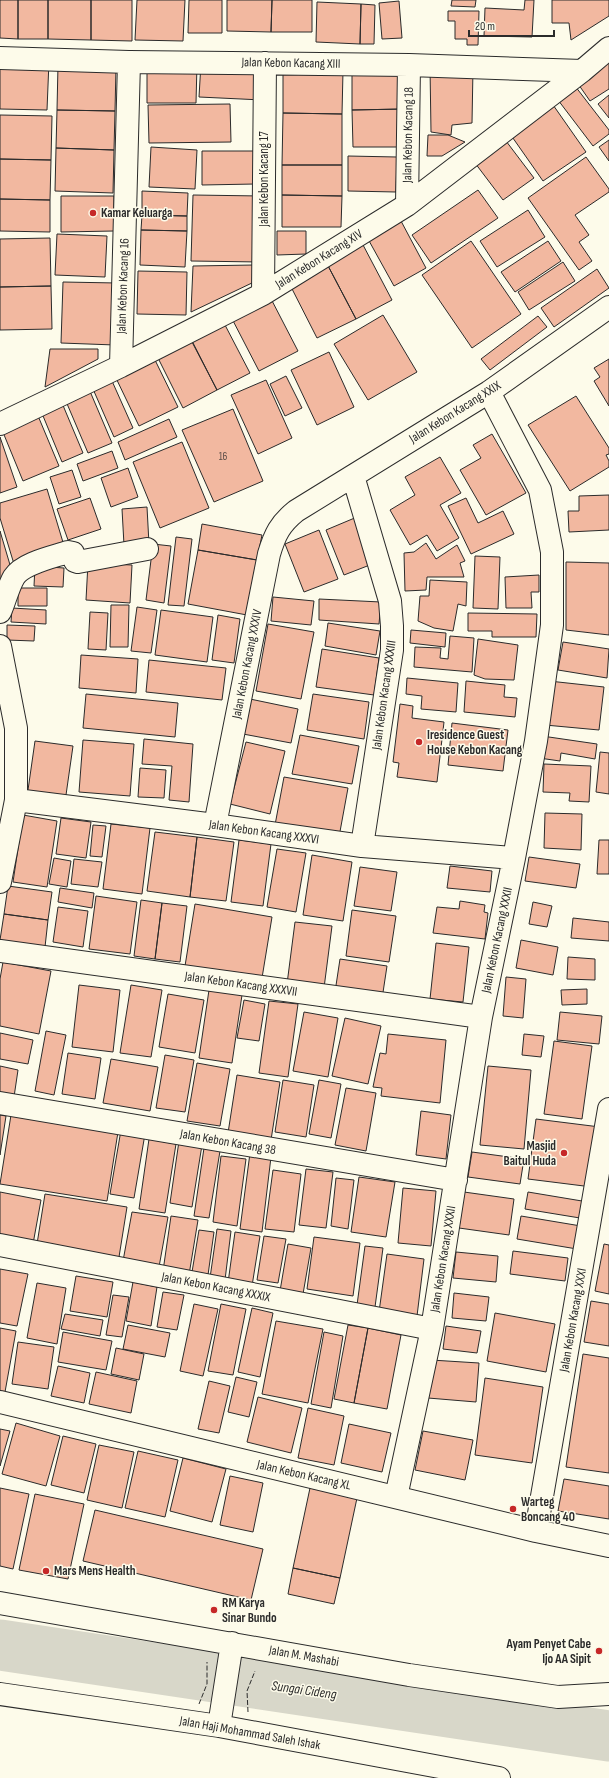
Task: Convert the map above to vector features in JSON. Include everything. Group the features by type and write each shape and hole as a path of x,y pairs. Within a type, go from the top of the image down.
{"street":[{"name":"Jalan Kebon Kacang XIV","path":"0,424 121,366 263,294 407,205 582,71 609,48"},
{"name":"Jalan Kebon Kacang XIII","path":"0,58 129,62 409,65 582,71"},
{"name":"Jalan Kebon Kacang 16","path":"121,366 129,62"},
{"name":"Jalan Kebon Kacang 17","path":"263,294 265,63"},
{"name":"Jalan Kebon Kacang 18","path":"407,205 409,65"},
{"name":"Jalan Kebon Kacang XXIX","path":"296,511 489,392 608,310"},
{"name":"Jalan Kebon Kacang XXXII","path":"396,1496 432,1330 481,1017 514,858 536,741 552,624 552,552 540,490 489,392"},
{"name":"Jalan Kebon Kacang XXXIII","path":"353,476 390,601 392,626 392,650 362,846"},
{"name":"Jalan Kebon Kacang XXXIV","path":"214,825 269,554 274,537 284,521 296,511"},
{"path":"0,612 14,577 19,571 28,565 68,552 73,552 75,561 78,562 147,549"},
{"path":"0,646 16,728 16,800 0,882"},
{"name":"Jalan Kebon Kacang XXXVI","path":"16,800 214,825 362,846 514,858"},
{"name":"Jalan Kebon Kacang XXXVII","path":"0,951 481,1017"},
{"name":"Jalan Kebon Kacang 38","path":"0,1103 456,1180"},
{"name":"Jalan Kebon Kacang XXXI","path":"536,1531 609,1110"},
{"name":"Jalan Kebon Kacang XXXIX","path":"0,1245 432,1330"},
{"name":"Jalan Kebon Kacang XL","path":"0,1402 396,1496 536,1531 609,1546"},
{"name":"Jalan M. Mashabi","path":"0,1602 230,1653 410,1675 558,1697 609,1694"},
{"path":"219,1726 230,1653"},
{"name":"Jalan Haji Mohammad Saleh Ishak","path":"0,1694 219,1726 499,1778"}],"building":[{"path":"0,0 18,0 18,39 0,38"},
{"path":"18,0 48,0 48,39 18,39"},
{"path":"48,0 91,0 91,40 48,39"},
{"path":"91,0 132,0 132,41 91,40"},
{"path":"137,0 185,0 183,41 135,40"},
{"path":"189,0 222,0 222,33 188,33"},
{"path":"227,0 272,0 271,32 227,31"},
{"path":"272,0 312,0 312,32 271,32"},
{"path":"452,0 476,0 475,7 451,6"},
{"path":"525,0 534,0 532,37 484,36 485,8 524,10"},
{"path":"552,0 609,0 609,16 571,40 569,23 552,23"},
{"path":"399,1 402,38 382,39 379,3"},
{"path":"317,2 361,4 360,44 316,42"},
{"path":"361,4 375,5 374,44 360,44"},
{"path":"448,11 479,11 478,45 467,45 467,39 455,39 455,21 448,21"},
{"path":"609,55 609,89 590,101 574,78"},
{"path":"0,60 49,61 47,110 0,109"},
{"path":"201,63 263,65 262,100 199,97"},
{"path":"147,64 197,64 196,103 147,103"},
{"path":"58,65 116,67 115,111 57,110"},
{"path":"430,67 473,68 472,123 452,125 451,135 431,132"},
{"path":"403,68 403,109 352,110 352,69"},
{"path":"283,70 343,71 342,114 283,113"},
{"path":"575,86 609,130 609,134 593,146 558,100"},
{"path":"609,95 609,118 598,104"},
{"path":"551,102 586,152 543,181 508,131"},
{"path":"230,104 231,142 149,143 148,105"},
{"path":"403,109 404,147 353,147 352,110"},
{"path":"57,110 115,111 114,150 56,148"},
{"path":"283,113 342,114 342,165 282,165"},
{"path":"0,115 52,116 51,160 0,159"},
{"path":"428,135 448,135 465,142 442,156 427,156"},
{"path":"609,140 609,161 599,147"},
{"path":"506,141 534,178 503,200 475,163"},
{"path":"151,147 197,150 195,189 149,187"},
{"path":"56,148 114,150 113,193 55,191"},
{"path":"202,151 255,151 255,184 202,185"},
{"path":"348,156 397,157 396,192 348,191"},
{"path":"586,157 609,189 609,192 575,215 589,235 579,242 592,261 579,270 528,198"},
{"path":"0,159 51,160 50,200 0,199"},
{"path":"282,165 342,165 342,196 282,195"},
{"path":"478,190 498,218 431,263 412,235"},
{"path":"142,191 188,193 187,216 142,215"},
{"path":"193,195 261,196 260,262 191,261"},
{"path":"282,195 342,196 341,227 282,227"},
{"path":"61,196 114,196 114,231 61,232"},
{"path":"0,199 50,200 50,232 0,231"},
{"path":"528,210 545,237 497,267 480,241"},
{"path":"142,215 187,216 187,231 141,230"},
{"path":"401,221 426,268 394,286 368,239"},
{"path":"141,230 187,231 185,267 140,265"},
{"path":"277,231 306,231 306,254 277,255"},
{"path":"57,234 107,236 105,277 55,275"},
{"path":"50,238 51,286 0,287 0,239"},
{"path":"471,241 521,314 472,348 422,275"},
{"path":"548,241 561,261 515,292 501,272"},
{"path":"362,243 392,300 356,319 326,262"},
{"path":"326,262 356,319 317,338 288,281"},
{"path":"563,262 575,281 529,310 518,292"},
{"path":"254,265 254,282 191,312 193,266"},
{"path":"597,269 609,288 554,327 541,308"},
{"path":"138,271 187,272 186,315 137,314"},
{"path":"63,282 117,283 115,345 61,343"},
{"path":"51,286 52,329 0,330 0,287"},
{"path":"268,293 298,351 259,371 229,313"},
{"path":"383,315 417,372 368,400 334,344"},
{"path":"538,316 547,327 490,370 481,359"},
{"path":"225,325 250,373 217,390 192,342"},
{"path":"189,335 217,390 183,408 155,352"},
{"path":"50,349 98,349 98,359 45,387"},
{"path":"329,352 354,407 317,425 291,370"},
{"path":"154,358 178,407 139,426 115,376"},
{"path":"609,359 609,406 594,381 600,377 594,368"},
{"path":"286,376 302,408 285,416 270,384"},
{"path":"266,380 292,438 258,454 231,395"},
{"path":"112,381 133,428 114,437 93,389"},
{"path":"89,389 112,443 88,453 65,399"},
{"path":"576,396 609,448 609,454 606,455 609,461 609,467 570,491 528,425"},
{"path":"62,403 83,453 62,462 41,411"},
{"path":"233,409 263,481 214,502 182,430"},
{"path":"36,411 59,466 23,481 0,425"},
{"path":"169,419 177,437 125,460 118,442"},
{"path":"492,434 526,493 486,515 460,470 481,458 473,445"},
{"path":"0,437 17,487 0,493"},
{"path":"182,442 209,508 160,528 133,462"},
{"path":"112,451 118,468 83,481 77,464"},
{"path":"440,457 461,493 440,505 459,538 437,551 427,535 410,545 390,510 415,495 405,477"},
{"path":"128,468 138,497 111,507 101,478"},
{"path":"72,470 81,497 59,504 50,477"},
{"path":"47,489 65,549 14,564 0,518 0,503"},
{"path":"609,495 609,530 569,532 568,511 579,511 579,496"},
{"path":"90,498 101,529 68,540 57,509"},
{"path":"466,498 478,523 503,511 514,534 471,554 448,506"},
{"path":"147,507 149,544 124,545 122,509"},
{"path":"357,517 375,563 344,575 326,530"},
{"path":"202,524 262,535 257,560 198,550"},
{"path":"319,530 338,579 304,592 285,544"},
{"path":"0,531 13,575 0,579"},
{"path":"176,537 192,539 184,606 168,605"},
{"path":"426,543 436,559 457,545 465,561 460,563 464,577 427,577 426,590 405,591 404,553 414,552"},
{"path":"153,544 171,546 164,603 146,600"},
{"path":"198,550 257,560 247,615 188,604"},
{"path":"475,556 500,557 498,609 473,608"},
{"path":"566,562 609,563 609,635 566,630"},
{"path":"88,563 132,565 130,603 86,600"},
{"path":"35,566 64,568 63,587 34,586"},
{"path":"539,575 539,592 531,592 532,608 506,608 505,577"},
{"path":"430,580 467,582 466,606 458,604 453,631 434,628 418,621 420,596 429,596"},
{"path":"18,588 47,588 47,606 18,606"},
{"path":"273,597 314,601 311,625 271,621"},
{"path":"319,599 381,602 379,624 319,620"},
{"path":"111,605 129,605 128,647 110,647"},
{"path":"137,607 157,610 151,653 131,651"},
{"path":"12,608 46,610 46,624 11,622"},
{"path":"161,610 213,617 207,662 155,655"},
{"path":"90,612 108,613 106,650 88,649"},
{"path":"468,613 537,614 536,637 492,637 492,631 468,631"},
{"path":"218,615 240,619 234,663 212,660"},
{"path":"328,623 380,631 376,655 325,646"},
{"path":"268,624 314,632 301,699 256,691"},
{"path":"7,625 35,626 34,641 7,640"},
{"path":"411,630 446,633 445,647 410,643"},
{"path":"450,636 474,638 472,672 414,667 415,647 441,648 440,658 448,659"},
{"path":"478,639 518,645 514,680 485,679 474,675"},
{"path":"563,642 609,649 607,678 558,670"},
{"path":"322,649 379,658 374,695 316,687"},
{"path":"81,655 138,659 136,693 79,688"},
{"path":"149,660 226,668 222,700 146,692"},
{"path":"407,678 458,683 456,712 421,709 422,696 406,694"},
{"path":"466,681 505,685 504,697 517,698 515,717 464,712"},
{"path":"549,681 604,687 599,730 545,725"},
{"path":"86,694 178,703 175,737 83,728"},
{"path":"313,694 369,702 364,739 307,730"},
{"path":"250,699 298,709 291,743 243,734"},
{"name":"Iresidence Guest House Kebon Kacang","path":"400,704 413,706 412,718 444,722 437,782 397,777 399,763 393,762"},
{"path":"452,723 508,730 503,771 448,765"},
{"path":"300,735 359,746 352,784 292,774"},
{"path":"542,736 597,744 595,759 561,753 560,761 539,758"},
{"path":"144,739 193,744 189,802 169,800 172,766 142,764"},
{"path":"83,740 134,744 130,796 79,792"},
{"path":"35,741 73,746 65,802 27,797"},
{"path":"246,742 285,751 270,814 230,804"},
{"path":"600,752 609,753 609,794 596,792"},
{"path":"544,764 591,766 589,802 569,801 570,793 543,792"},
{"path":"140,768 166,770 164,798 138,797"},
{"path":"284,777 348,788 339,837 275,825"},
{"path":"545,813 582,814 581,850 544,848"},
{"path":"23,815 57,821 47,887 13,882"},
{"path":"61,818 91,822 86,858 56,854"},
{"path":"111,824 150,828 142,894 103,889"},
{"path":"93,825 106,826 102,857 90,856"},
{"path":"155,832 197,837 190,897 147,891"},
{"path":"197,837 234,842 226,901 190,897"},
{"path":"239,840 271,844 263,906 231,902"},
{"path":"599,840 609,840 609,874 597,874"},
{"path":"277,849 306,853 296,912 267,907"},
{"path":"312,855 352,862 343,921 303,915"},
{"path":"529,857 580,864 576,888 525,881"},
{"path":"54,858 71,861 67,887 49,884"},
{"path":"74,859 102,862 98,887 71,884"},
{"path":"450,866 492,871 490,892 447,888"},
{"path":"360,867 397,872 391,911 354,906"},
{"path":"8,886 52,892 48,920 4,914"},
{"path":"60,888 94,893 92,908 58,902"},
{"path":"96,896 137,902 130,954 89,949"},
{"path":"141,900 162,903 155,959 134,956"},
{"path":"460,901 485,905 484,912 488,913 485,939 433,933 437,907 459,909"},
{"path":"533,902 552,906 547,927 529,924"},
{"path":"162,903 187,906 180,962 155,959"},
{"path":"195,904 272,917 262,978 185,966"},
{"path":"58,907 88,911 83,947 53,942"},
{"path":"352,910 396,916 389,962 346,956"},
{"path":"4,914 48,920 45,947 0,940"},
{"path":"573,918 609,922 609,941 571,938"},
{"path":"295,922 332,926 324,988 287,984"},
{"path":"521,940 558,947 553,975 516,968"},
{"path":"436,943 469,947 463,1002 430,999"},
{"path":"568,957 595,959 595,980 567,979"},
{"path":"340,959 387,966 382,999 335,992"},
{"path":"3,962 51,971 39,1034 0,1026 0,979"},
{"path":"506,977 526,979 523,1018 503,1016"},
{"path":"79,985 120,990 113,1052 72,1047"},
{"path":"131,985 162,990 151,1057 120,1053"},
{"path":"587,989 587,1004 562,1005 561,990"},
{"path":"209,990 242,995 232,1063 199,1058"},
{"path":"168,994 204,1000 195,1053 159,1047"},
{"path":"244,1000 265,1004 259,1041 237,1038"},
{"path":"269,1001 298,1004 288,1077 259,1073"},
{"path":"304,1012 338,1018 328,1077 293,1071"},
{"path":"560,1012 602,1016 599,1044 557,1040"},
{"path":"345,1018 381,1026 368,1084 332,1076"},
{"path":"46,1031 66,1035 54,1095 35,1091"},
{"path":"0,1033 33,1040 28,1064 0,1059"},
{"path":"388,1034 446,1040 440,1103 381,1096 382,1088 373,1087 380,1053 386,1054"},
{"path":"524,1034 544,1036 541,1057 522,1055"},
{"path":"554,1041 592,1046 582,1119 544,1114"},
{"path":"68,1053 101,1058 95,1099 62,1094"},
{"path":"165,1055 194,1060 185,1112 156,1108"},
{"path":"111,1059 158,1067 150,1111 103,1103"},
{"path":"197,1063 230,1069 220,1126 187,1121"},
{"path":"0,1066 18,1070 14,1097 0,1095"},
{"path":"488,1066 531,1070 524,1149 480,1145"},
{"path":"237,1075 280,1082 271,1140 228,1133"},
{"path":"283,1080 314,1085 306,1137 275,1132"},
{"path":"319,1080 341,1084 331,1138 309,1134"},
{"path":"346,1088 376,1093 366,1151 335,1145"},
{"path":"421,1111 451,1115 446,1159 416,1155"},
{"path":"0,1115 6,1116 0,1155"},
{"path":"11,1115 118,1132 107,1201 0,1184"},
{"name":"Masjid Baitul Huda","path":"536,1119 600,1127 592,1187 528,1179"},
{"path":"121,1130 145,1134 134,1198 110,1194"},
{"path":"149,1139 176,1144 165,1213 139,1209"},
{"path":"179,1141 202,1145 192,1207 170,1203"},
{"path":"204,1148 220,1151 209,1218 194,1216"},
{"path":"472,1152 524,1159 520,1184 468,1177"},
{"path":"250,1153 271,1157 262,1232 240,1229"},
{"path":"221,1156 246,1159 237,1226 213,1222"},
{"path":"306,1169 333,1172 326,1228 299,1225"},
{"path":"273,1170 301,1174 294,1232 265,1229"},
{"path":"359,1177 395,1182 386,1237 351,1232"},
{"path":"336,1178 354,1180 348,1229 331,1226"},
{"path":"403,1188 436,1191 431,1246 398,1243"},
{"path":"0,1192 41,1200 33,1244 0,1238"},
{"path":"464,1192 514,1199 509,1235 459,1228"},
{"path":"528,1192 582,1201 580,1218 525,1209"},
{"path":"45,1194 127,1207 119,1257 37,1244"},
{"path":"132,1212 168,1217 159,1267 123,1261"},
{"path":"171,1216 198,1220 189,1275 163,1271"},
{"path":"521,1216 581,1226 577,1249 517,1239"},
{"path":"217,1229 231,1231 225,1280 210,1278"},
{"path":"199,1230 214,1232 208,1275 192,1272"},
{"path":"235,1232 260,1236 252,1286 228,1283"},
{"path":"264,1236 286,1239 278,1283 257,1280"},
{"path":"314,1237 360,1243 353,1296 307,1289"},
{"path":"288,1244 311,1248 303,1294 280,1291"},
{"path":"604,1244 609,1245 609,1294 595,1291"},
{"path":"365,1246 383,1248 375,1307 357,1305"},
{"path":"513,1251 568,1258 565,1281 510,1274"},
{"path":"456,1252 498,1256 496,1282 453,1278"},
{"path":"387,1254 424,1259 417,1316 379,1312"},
{"path":"0,1269 28,1274 17,1326 0,1323"},
{"path":"76,1276 113,1282 107,1317 70,1311"},
{"path":"133,1282 157,1287 151,1326 126,1321"},
{"path":"37,1283 66,1288 57,1344 27,1338"},
{"path":"163,1292 184,1295 177,1330 157,1327"},
{"path":"454,1293 489,1297 486,1321 452,1318"},
{"path":"113,1295 129,1297 122,1337 106,1335"},
{"path":"591,1301 609,1304 609,1346 584,1342"},
{"path":"194,1304 218,1309 203,1376 180,1371"},
{"path":"221,1304 246,1309 233,1375 208,1371"},
{"path":"252,1308 273,1313 260,1377 238,1372"},
{"path":"495,1313 555,1324 546,1372 487,1361"},
{"path":"65,1314 103,1320 100,1336 61,1329"},
{"path":"276,1321 323,1329 308,1403 262,1394"},
{"path":"128,1325 170,1333 165,1357 123,1349"},
{"path":"348,1325 368,1328 354,1403 334,1399"},
{"path":"446,1326 481,1331 477,1353 443,1349"},
{"path":"0,1328 16,1331 5,1392 0,1391"},
{"path":"368,1328 401,1335 387,1409 354,1403"},
{"path":"63,1332 112,1341 106,1370 58,1362"},
{"path":"324,1332 343,1336 331,1408 311,1404"},
{"path":"18,1342 54,1347 48,1389 12,1384"},
{"path":"116,1348 144,1354 139,1380 111,1374"},
{"path":"583,1354 609,1358 609,1473 566,1467"},
{"path":"431,1360 479,1363 476,1402 428,1398"},
{"path":"58,1366 90,1373 84,1403 51,1396"},
{"path":"96,1372 137,1381 131,1413 89,1404"},
{"path":"236,1377 257,1382 249,1417 228,1412"},
{"path":"485,1378 543,1387 532,1463 475,1455"},
{"path":"209,1381 230,1386 219,1433 198,1429"},
{"path":"258,1397 302,1408 291,1453 247,1442"},
{"path":"308,1408 344,1416 334,1465 298,1458"},
{"path":"16,1423 60,1436 46,1486 2,1474"},
{"path":"349,1424 391,1433 382,1472 341,1463"},
{"path":"0,1429 10,1431 0,1466"},
{"path":"423,1431 473,1440 465,1480 415,1470"},
{"path":"63,1436 96,1444 84,1493 51,1485"},
{"path":"99,1445 134,1452 122,1508 87,1500"},
{"path":"138,1451 178,1460 165,1517 125,1508"},
{"path":"183,1458 226,1469 212,1522 170,1511"},
{"path":"230,1476 263,1483 253,1532 220,1525"},
{"path":"564,1479 609,1486 609,1519 558,1511"},
{"path":"0,1488 29,1494 13,1569 0,1566"},
{"path":"310,1488 357,1498 340,1578 293,1568"},
{"path":"35,1494 84,1504 68,1579 19,1570"},
{"path":"95,1510 263,1549 251,1600 83,1561"},
{"path":"293,1568 340,1578 334,1604 288,1594"}],"waterway":[{"name":"Sungai Cideng","path":"0,1645 609,1736"}],"fence":[{"path":"199,1704 207,1684 207,1662"},
{"path":"248,1712 247,1691 255,1671"}],"place":[{"name":"Kamar Keluarga","path":"93,213"},
{"name":"Iresidence Guest House Kebon Kacang","path":"419,742"},
{"name":"Masjid Baitul Huda","path":"564,1153"},
{"name":"Warteg Boncang 40","path":"513,1509"},
{"name":"Mars Mens Health","path":"46,1571"},
{"name":"RM Karya Sinar Bundo","path":"214,1610"},
{"name":"Ayam Penyet Cabe Ijo AA Sipit","path":"599,1651"}]}
